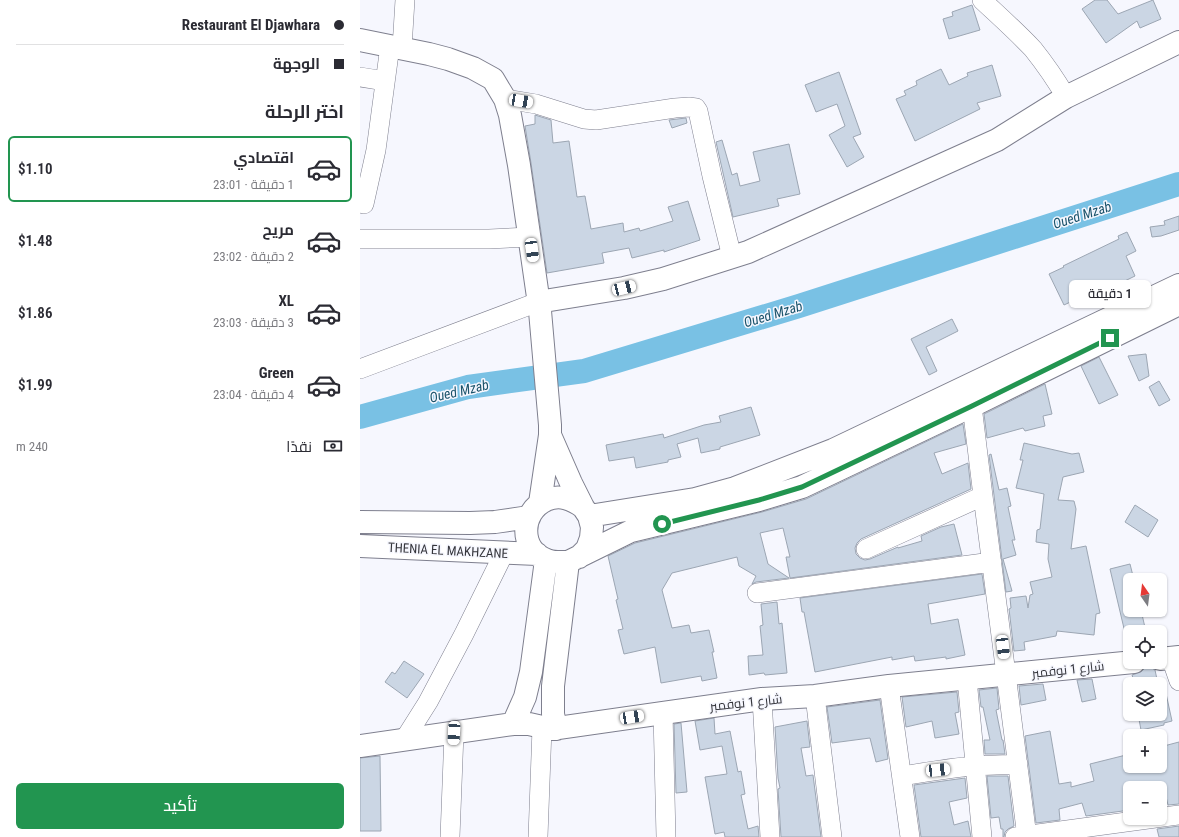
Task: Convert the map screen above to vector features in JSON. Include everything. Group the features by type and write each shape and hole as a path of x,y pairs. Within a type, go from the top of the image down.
{"main road":[{"path":"360,40 448,59 473,68 493,78 506,99 530,237 539,306 550,430 534,510 526,527 527,537 530,546 542,557 557,563 574,559 631,531 759,500 802,487 972,406 1179,304"},
{"path":"539,306 663,279 748,252 997,140 1066,97 1179,42"},
{"path":"586,512 695,499 735,488 791,467 833,450 1179,285"},
{"path":"549,728 554,673 574,559 586,549 591,538 592,527 569,477 550,430"},
{"path":"360,522 495,522 534,510 552,498 564,497 574,500 586,512"},
{"name":"THENIA EL MAKHZANE","path":"360,546 504,553 542,557"},
{"path":"513,724 525,697 531,672 542,557"},
{"name":"شارع 1 نوفمبر","path":"360,746 513,724 529,724 549,728 762,699 815,696 889,686 1123,663"},
{"path":"525,697 552,700"}],"street":[{"path":"361,208 368,149 384,81 396,47 405,0"},
{"path":"982,0 1033,50 1054,77 1066,97"},
{"path":"360,77 384,81"},
{"path":"506,99 536,104 584,119 596,120 674,108 696,108 698,111 732,257"},
{"path":"360,239 489,239 530,237"},
{"path":"360,369 539,306"},
{"path":"972,406 1018,764 1023,836 1179,815"},
{"path":"866,548 983,496"},
{"path":"404,740 428,702 504,553"},
{"path":"758,593 992,562"},
{"path":"1170,658 1179,681"},
{"path":"967,679 974,766 982,837"},
{"path":"889,686 910,837"},
{"path":"815,696 832,837"},
{"path":"762,699 770,837"},
{"path":"663,712 666,837"},
{"path":"538,837 549,728"},
{"path":"450,837 454,733"},
{"path":"902,776 974,766 1018,764"}],"building":[{"path":"1095,0 1107,0 1118,14 1153,0 1161,19 1140,28 1137,21 1106,43 1082,9"},
{"path":"972,5 980,30 949,39 943,19 953,16 952,12"},
{"path":"992,65 1001,96 977,103 980,109 915,141 896,99 906,95 904,91 917,85 916,81 941,69 949,85 968,76 967,73"},
{"path":"839,72 861,134 853,137 864,157 847,167 829,135 845,126 837,104 816,112 805,85"},
{"path":"535,115 551,120 553,143 569,141 577,197 585,196 591,229 623,223 624,232 639,228 640,231 673,221 668,207 688,201 700,240 664,252 664,250 632,258 629,248 602,253 604,263 547,273 525,126 535,124"},
{"path":"686,118 687,123 672,128 669,120"},
{"path":"722,140 732,175 737,173 740,186 760,181 753,152 789,144 800,194 777,199 779,206 733,217 716,142"},
{"path":"1179,216 1179,230 1161,236 1152,237 1150,227 1165,225 1164,221"},
{"path":"1127,232 1136,251 1126,256 1135,276 1096,295 1094,291 1064,305 1049,274 1119,239 1118,236"},
{"path":"952,319 958,331 926,347 937,371 929,375 911,339"},
{"path":"1146,354 1149,376 1139,381 1128,356"},
{"path":"1099,357 1118,395 1099,404 1081,366"},
{"path":"1159,381 1170,400 1159,406 1149,387"},
{"path":"1045,384 1052,414 1043,416 1045,426 1025,431 1023,428 987,438 984,414"},
{"path":"751,407 760,435 720,447 720,449 701,453 698,438 677,444 681,457 668,460 668,462 636,468 634,457 609,461 606,445 663,434 664,438 704,425 721,422 719,416"},
{"path":"963,424 966,444 934,453 942,474 968,463 971,489 861,539 855,548 856,554 860,558 865,560 870,559 898,547 922,541 921,536 941,527 954,524 962,555 790,578 786,557 790,557 783,528 760,533 768,564 789,578 756,582 752,584 756,576 739,566 737,557 672,573 662,590 672,628 689,625 691,633 709,630 714,652 712,652 717,678 702,681 701,676 661,683 655,647 624,654 618,630 623,629 608,556 635,543 762,512 806,499"},
{"path":"1024,443 1072,454 1079,453 1084,472 1063,477 1058,500 1074,501 1076,509 1071,549 1086,546 1100,613 1096,614 1094,635 1057,631 1056,636 1024,642 1025,650 1014,651 1009,609 1011,608 1010,598 1026,596 1028,608 1030,595 1033,594 1030,582 1052,577 1048,559 1049,544 1036,542 1037,530 1040,529 1044,494 1016,488 1023,460 1020,460"},
{"path":"991,454 999,490 1007,488 1011,506 1008,507 1015,540 1012,540 1016,555 1003,559 1012,591 1006,592 989,455"},
{"path":"1135,505 1158,520 1148,537 1125,522"},
{"path":"1130,564 1132,573 1123,573 1123,617 1143,617 1144,625 1123,625 1110,569"},
{"path":"982,574 985,594 928,604 931,624 958,619 965,655 946,659 946,657 915,661 914,656 892,660 892,657 815,672 800,598"},
{"path":"777,602 779,624 782,623 787,673 765,675 764,673 749,675 748,656 763,655 760,626 763,625 761,604"},
{"path":"404,661 424,674 407,698 385,682 392,672 395,674"},
{"path":"1144,669 1153,669 1156,677 1133,677 1132,675 1141,672"},
{"path":"1092,679 1096,699 1082,702 1077,680"},
{"path":"1043,684 1046,700 1021,705 1019,686"},
{"path":"997,688 999,709 996,710 1005,754 985,754 984,740 990,740 983,707 981,707 979,690"},
{"path":"957,692 959,712 955,713 959,734 935,738 932,721 906,727 902,697"},
{"path":"1167,698 1172,721 1164,723 1164,725 1141,729 1139,721 1167,721"},
{"path":"880,700 888,759 876,762 870,738 832,743 827,707"},
{"path":"714,718 715,734 730,731 738,772 741,771 745,794 741,795 748,829 758,826 759,837 725,837 724,832 715,834 705,777 727,774 722,746 700,750 695,721"},
{"path":"807,721 810,747 801,748 806,776 813,775 821,837 781,837 778,789 780,788 775,727"},
{"path":"681,723 687,792 676,793 674,724"},
{"path":"1050,731 1059,784 1071,782 1071,787 1094,781 1090,764 1123,756 1123,773 1167,773 1167,745 1179,742 1179,804 1168,805 1167,781 1123,781 1123,811 1086,816 1082,803 1059,809 1060,820 1036,823 1025,736"},
{"path":"380,756 381,831 360,831 360,758"},
{"path":"987,776 1008,776 1014,826 1005,832 1004,837 999,817 991,818"},
{"path":"965,778 967,798 949,802 954,825 968,821 971,837 921,837 914,785"},
{"path":"1179,826 1179,837 1159,837 1157,829"}],"waterway":[{"name":"Oued Mzab","path":"360,417 468,387 584,371 799,306 1179,184"}],"route":[{"path":"662,524 759,500 802,487 1110,338"}]}
